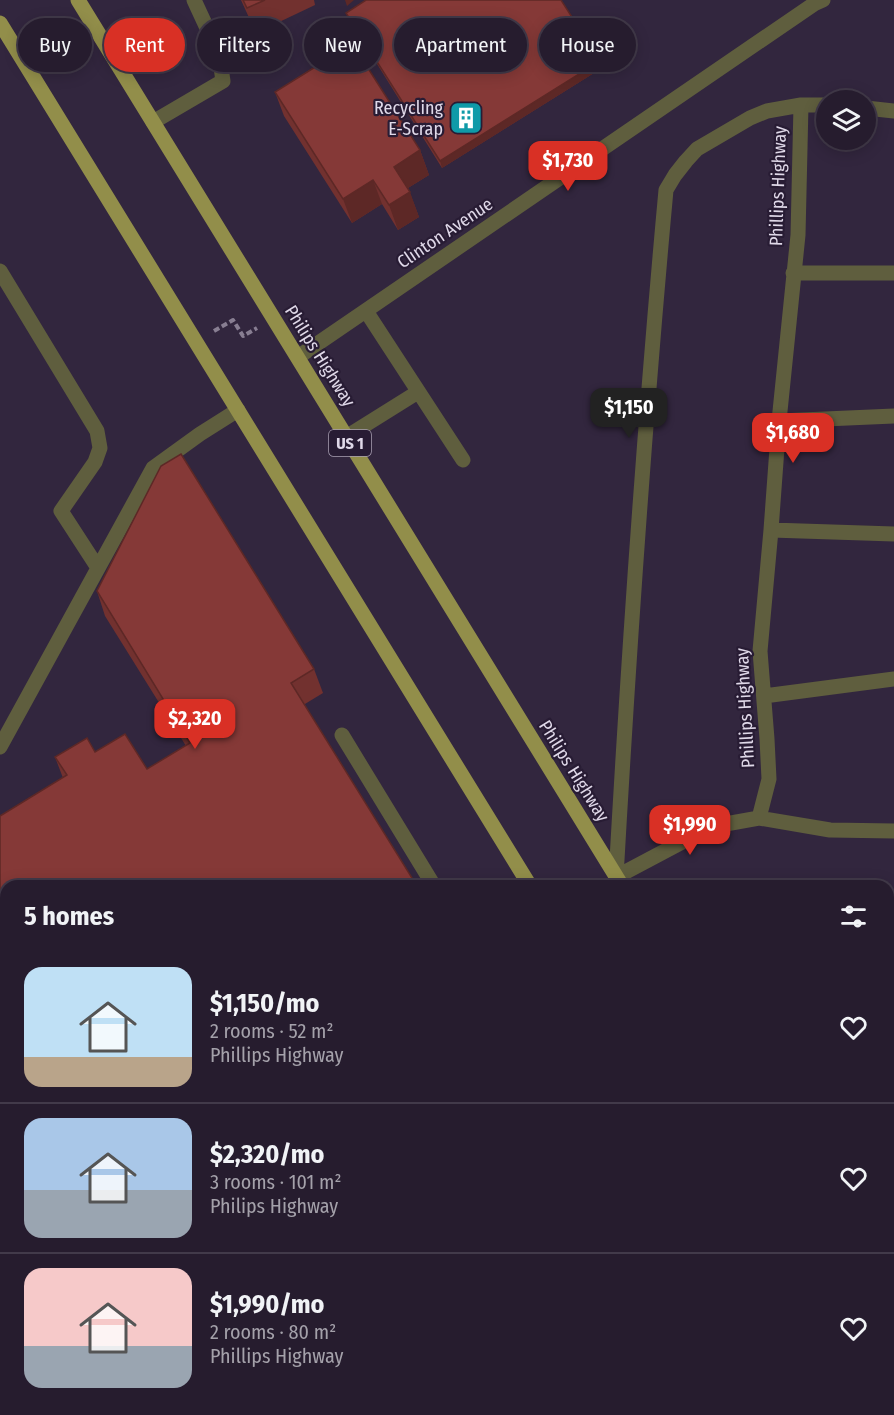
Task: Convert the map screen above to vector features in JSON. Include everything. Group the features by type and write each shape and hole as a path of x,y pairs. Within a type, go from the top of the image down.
{"main road":[{"name":"Philips Highway","path":"78,0 618,880"},
{"path":"0,23 526,880"}],"street":[{"path":"153,122 223,81 219,54 194,0"},
{"name":"Clinton Avenue","path":"298,357 816,1"},
{"path":"801,105 816,105"},
{"name":"Phillips Highway","path":"619,880 622,767 635,565 666,190 680,168 698,149 750,118 767,111 801,105 798,235 779,421 760,651 769,778 759,818"},
{"path":"876,109 894,111"},
{"path":"0,271 98,431 100,448 95,462 61,511 98,568"},
{"path":"793,273 894,273"},
{"path":"366,311 463,460"},
{"path":"346,437 418,392"},
{"path":"0,747 153,468 238,410"},
{"path":"779,421 894,416"},
{"path":"771,530 894,534"},
{"path":"764,696 894,679"},
{"path":"342,735 430,880"},
{"path":"622,880 682,842 720,825 759,818 830,830 894,831"}],"path":[{"path":"210,333 233,320 243,336 259,327"}],"building":[{"path":"243,0 265,0 247,8"},
{"path":"366,0 561,0 573,18 539,18 539,72 582,72 440,161 382,70 382,18 349,18 346,13"},
{"path":"307,72 370,72 420,150 394,167 410,192 389,205 373,180 343,199 275,92"},
{"path":"181,454 314,669 291,683 413,880 0,880 0,816 67,775 55,757 87,738 95,752 125,734 147,769 190,743 97,591 161,466"}],"place":[{"name":"Recycling E-Scrap","path":"466,118"}]}
